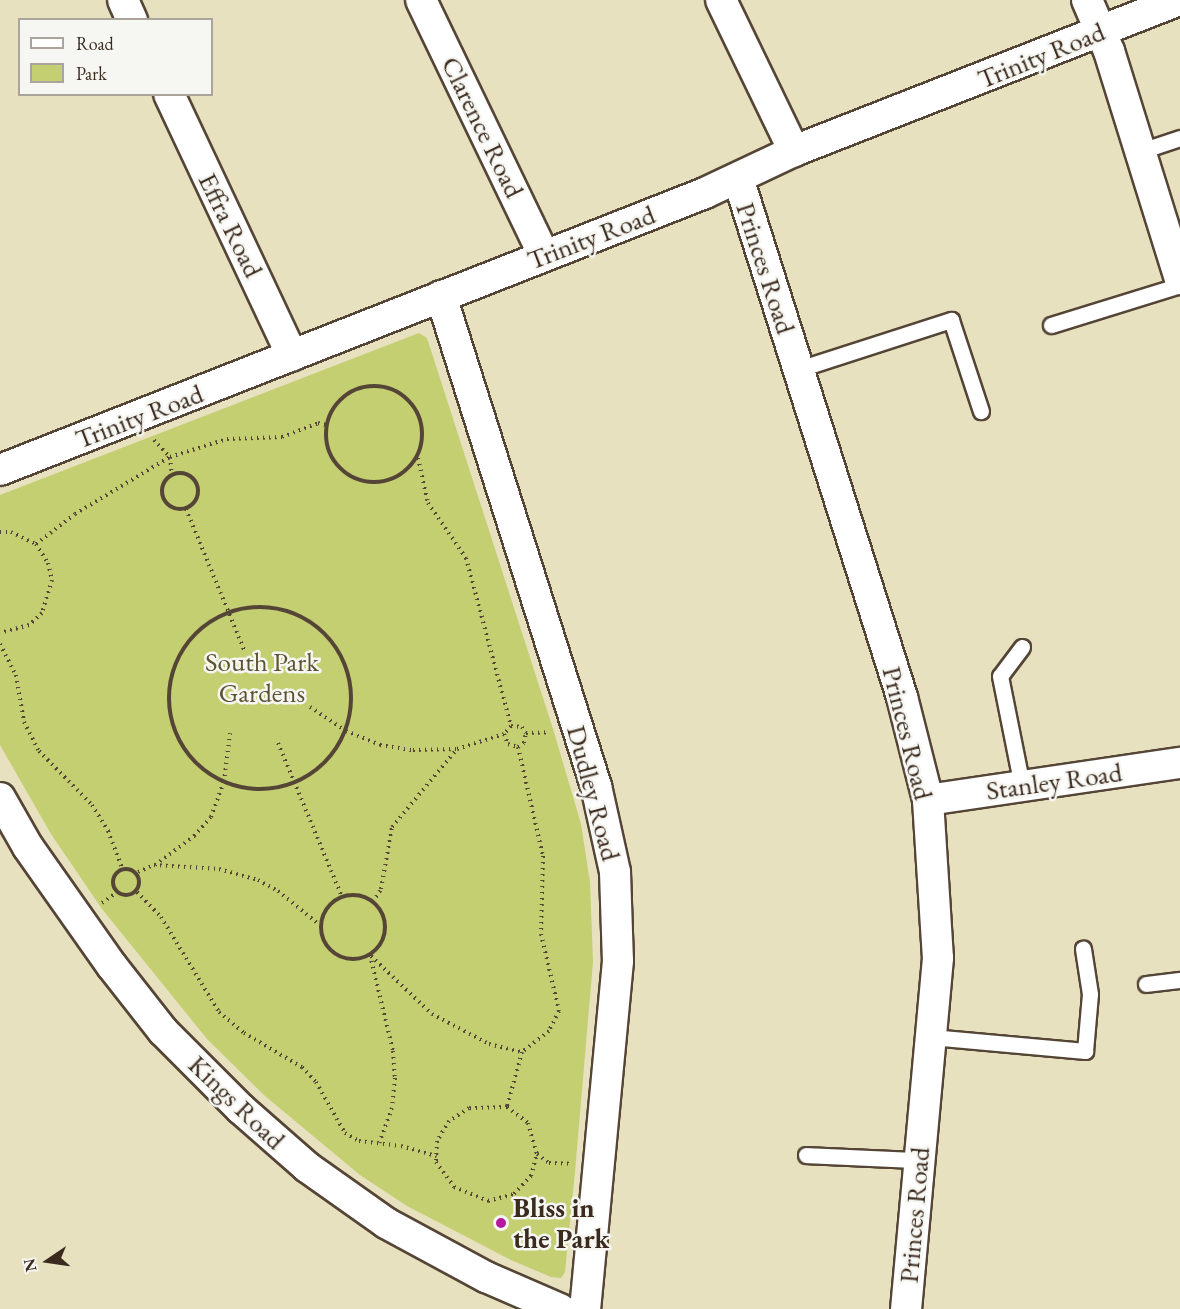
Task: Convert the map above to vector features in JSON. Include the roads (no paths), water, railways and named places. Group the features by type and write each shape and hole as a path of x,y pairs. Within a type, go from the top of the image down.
{"street":[{"path":"123,0 131,18"},
{"name":"Clarence Road","path":"421,0 543,254"},
{"path":"721,0 794,151"},
{"path":"1087,0 1102,31 1180,279"},
{"name":"Trinity Road","path":"0,470 738,178 794,151 1180,0"},
{"name":"Effra Road","path":"170,96 292,355"},
{"name":"Princes Road","path":"738,178 902,697 928,800 938,958 906,1309"},
{"name":"Dudley Road","path":"441,296 596,786 615,872 618,961 585,1309"},
{"name":"Stanley Road","path":"928,800 1180,763"},
{"name":"Kings Road","path":"0,798 28,847 112,966 163,1031 241,1109 307,1167 386,1223 530,1304 560,1309"}],"lane":[{"path":"1141,151 1180,138"},
{"path":"1051,325 1180,285"},
{"path":"799,369 951,320 981,411"},
{"path":"1022,647 1000,676 1022,786"},
{"path":"931,1037 1085,1051 1090,994 1083,949"},
{"path":"1146,984 1180,980"},
{"path":"806,1155 918,1160"}],"place":[{"name":"Bliss in the Park","path":"501,1223"}],"park label":[{"name":"South Park Gardens","path":"262,676"}]}
